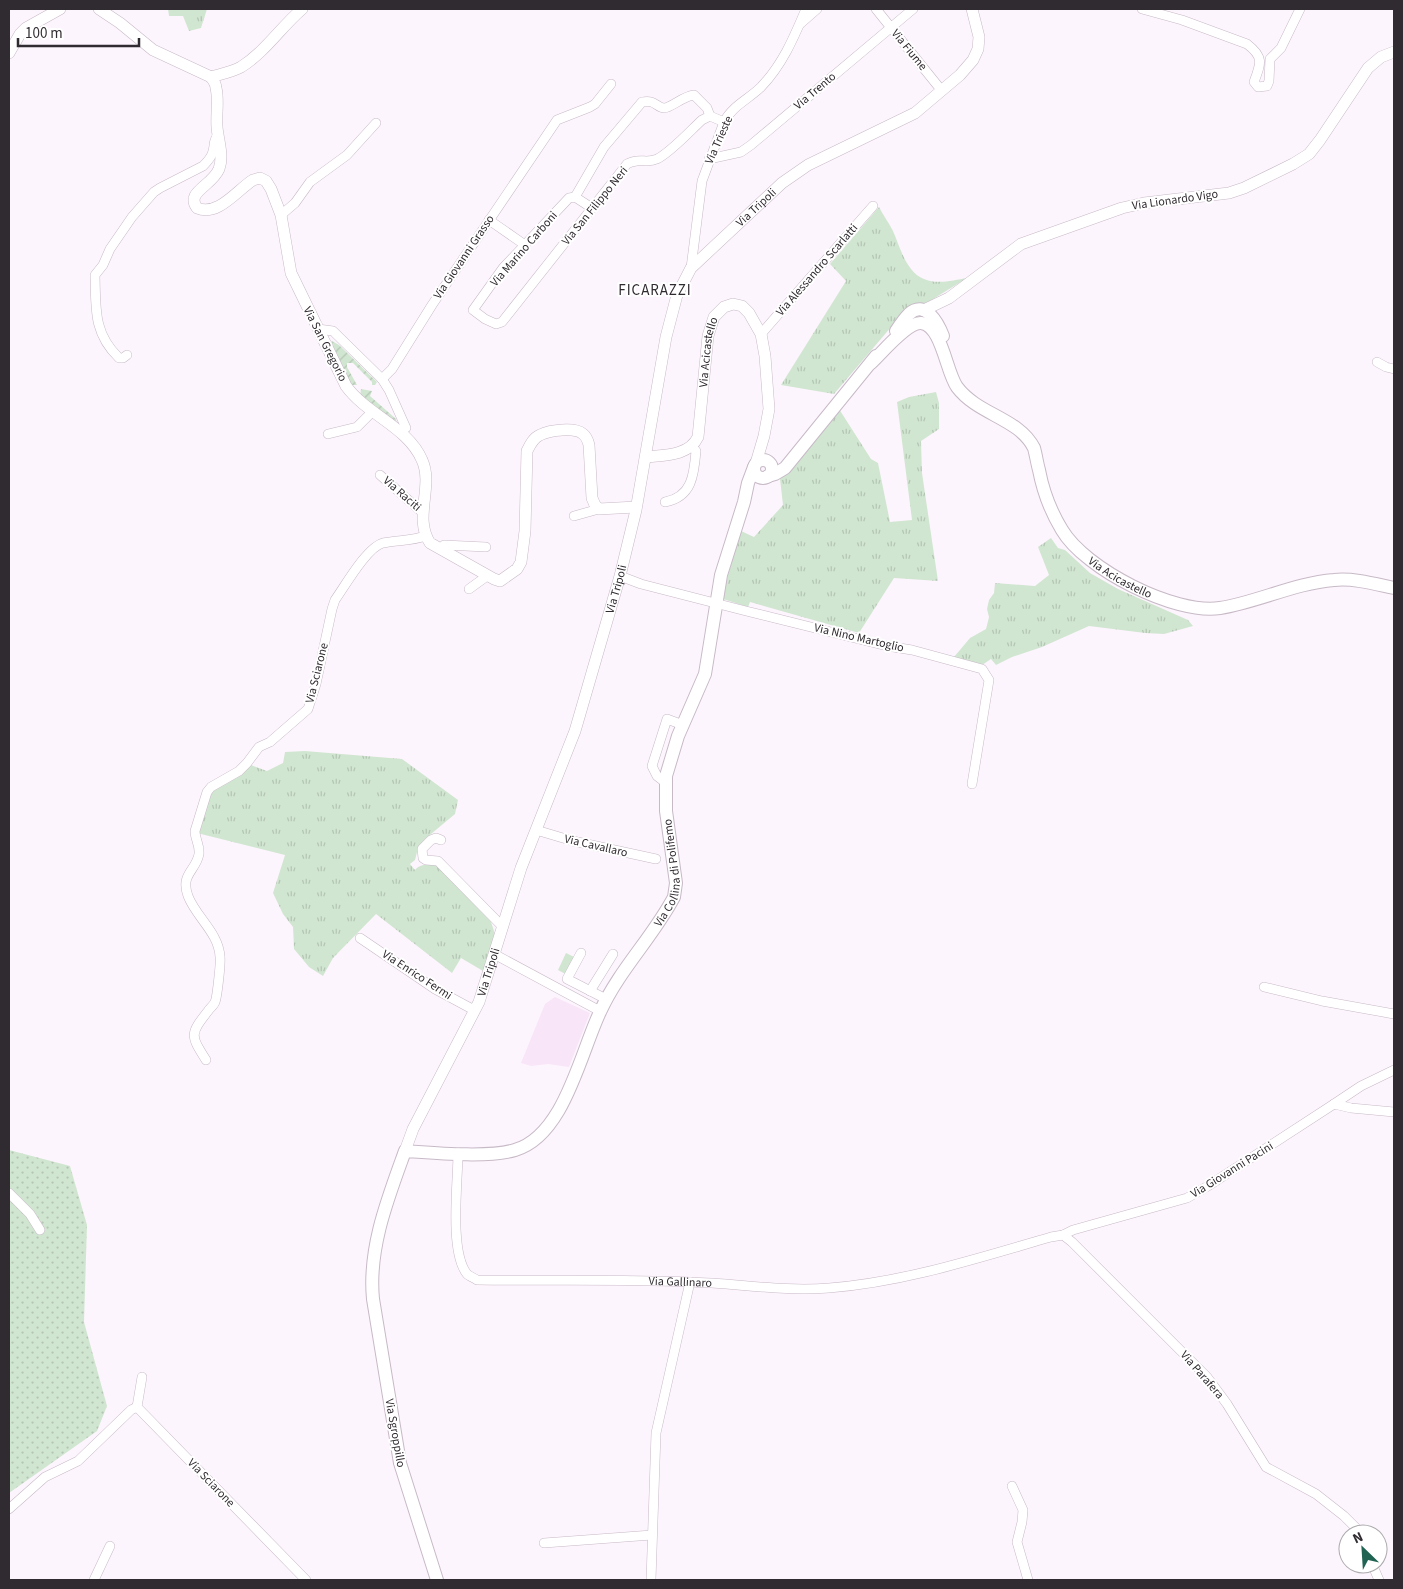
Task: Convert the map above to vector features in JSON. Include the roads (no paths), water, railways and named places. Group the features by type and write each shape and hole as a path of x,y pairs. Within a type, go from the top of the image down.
{"main road":[{"path":"871,363 909,314 918,310 928,313 944,336 948,368"},
{"path":"871,363 908,327 917,323 932,329 948,368"},
{"name":"Via Collina di Polifemo","path":"458,1153 487,1154 517,1150 534,1142 544,1133 555,1119 563,1104 606,999 624,969 674,897 676,883 666,811 666,782 672,755 705,674 721,575 744,502 754,481 762,470 781,471 871,363"},
{"name":"Via Acicastello","path":"948,368 957,387 975,404 1021,430 1028,437 1034,448 1044,491 1050,506 1062,531 1070,541 1094,561 1143,591 1183,606 1218,608 1311,584 1335,580 1361,581 1394,588"},
{"path":"405,1151 458,1153"},
{"name":"Via Tripoli","path":"371,1282 376,1243 386,1204 405,1151"},
{"name":"Via Sgroppillo","path":"371,1282 398,1456 403,1477 437,1580"}],"street":[{"path":"9,53 20,34 26,28 60,9"},
{"path":"99,9 120,23 153,50 211,77 243,66 302,9"},
{"name":"Via Trieste","path":"691,268 702,181 724,122 728,115 759,89 772,74 786,54 806,9"},
{"path":"799,25 818,9"},
{"name":"Via Fiume","path":"876,9 942,91"},
{"name":"Via Trento","path":"709,159 741,152 751,145 912,9"},
{"name":"Via Tripoli","path":"405,1151 414,1129 474,1010 521,868 575,731 620,576 646,457 666,337 677,295 691,268 775,189 795,173 915,113 960,75 973,60 978,49 979,37 972,9"},
{"path":"1142,9 1182,20 1247,44 1255,51 1261,64 1254,82 1258,87 1267,86 1270,60 1281,48 1300,9"},
{"name":"Via Lionardo Vigo","path":"928,313 1021,244 1122,208 1144,203 1229,193 1244,188 1293,164 1309,154 1320,140 1368,68 1381,57 1394,52"},
{"name":"Via San Gregorio","path":"211,77 216,87 221,158 219,169 213,179 196,193 193,203 197,208 209,210 217,207 248,183 260,178 266,181 281,215 290,273 346,386 372,412 400,433 421,457 426,472 423,513 425,536"},
{"name":"Via Giovanni Grasso","path":"382,379 392,369 557,120 595,104 611,84"},
{"path":"592,208 576,197 604,147 642,102 657,103 662,108 666,108 686,96 694,95 707,108 710,116 724,122"},
{"name":"Via San Filippo Neri","path":"485,319 496,324 502,322 592,208 599,202 627,164 634,160 649,161 663,156 702,120 710,116"},
{"path":"281,215 294,203 310,182 347,155 376,123"},
{"path":"127,355 119,358 105,342 100,331 96,315 95,275 138,210 154,192 203,166 209,160 213,151 213,140 218,135"},
{"name":"Via Marino Carboni","path":"485,319 473,310 503,268 569,198 576,197"},
{"name":"Via Alessandro Scarlatti","path":"762,334 873,206"},
{"path":"489,220 525,245"},
{"name":"Via Acicastello","path":"691,446 698,437 708,336 714,317 724,307 733,304 742,306 749,313 762,334 769,409 764,436 762,470"},
{"path":"883,352 908,322 928,313"},
{"path":"318,329 333,331 382,379 406,428"},
{"path":"1377,362 1394,370"},
{"path":"328,434 357,427 372,412"},
{"path":"425,536 430,542 487,576 500,580 517,568 521,562 525,531 527,451 531,442 539,436 551,432 575,430 582,433 586,438 589,445 592,498 599,509"},
{"path":"646,457 677,453 691,446 696,451 691,482 683,494 675,500 665,502"},
{"name":"Via Raciti","path":"380,475 423,513"},
{"path":"574,516 599,509 636,507"},
{"name":"Via Sciarone","path":"206,1060 193,1036 194,1029 215,1002 220,956 217,944 210,930 188,896 186,885 187,877 199,853 199,844 195,832 208,792 219,782 239,771 259,747 270,742 308,709 316,684 335,600 370,551 382,543 425,536"},
{"path":"441,549 444,545 486,547"},
{"path":"469,590 487,576"},
{"name":"Via Nino Martoglio","path":"620,576 641,584 887,646 912,650 982,669 989,680 972,784"},
{"name":"Via Cavallaro","path":"536,830 572,842 656,859"},
{"path":"441,840 436,838 431,840 422,849 423,858 438,861 503,927"},
{"name":"Via Enrico Fermi","path":"360,938 435,989 474,1010"},
{"path":"581,953 567,979 606,999"},
{"path":"494,954 600,1011"},
{"path":"590,991 613,954"},
{"path":"1264,987 1322,1001 1394,1014"},
{"name":"Via Giovanni Pacini","path":"1063,1235 1072,1230 1187,1198 1362,1086 1394,1070"},
{"path":"1334,1104 1351,1108 1394,1112"},
{"name":"Via Gallinaro","path":"458,1153 456,1242 462,1264 468,1275 477,1280 690,1282 804,1289 858,1285 910,1276 1063,1235"},
{"path":"9,1193 36,1221 40,1230"},
{"name":"Via Parafera","path":"1063,1235 1207,1377 1227,1404 1266,1467 1316,1494 1352,1524"},
{"path":"651,1580 656,1433 690,1282"},
{"path":"9,1508 45,1477 78,1460 131,1410 137,1407 142,1377"},
{"name":"Via Sciarone","path":"137,1407 306,1580"},
{"path":"1012,1486 1022,1504 1022,1522 1017,1542 1028,1580"},
{"path":"544,1543 652,1535"},
{"path":"94,1580 110,1546"}],"district":[{"name":"FICARAZZI","path":"655,290"}]}
